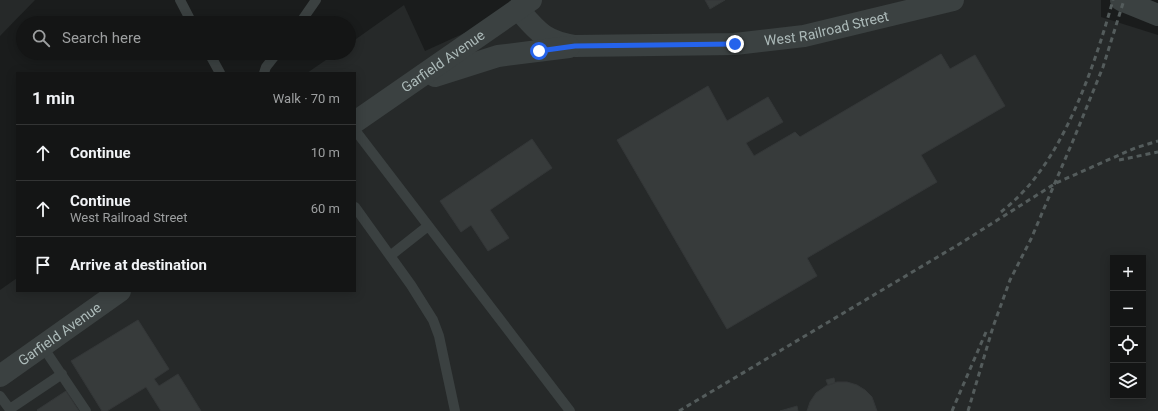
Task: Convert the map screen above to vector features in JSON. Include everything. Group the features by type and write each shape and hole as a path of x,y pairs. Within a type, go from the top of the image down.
{"street":[{"name":"West Railroad Street","path":"524,5 540,34 554,41 575,46 735,44 804,36 953,0"},
{"path":"1121,0 1150,8"},
{"name":"Garfield Avenue","path":"356,121 524,5"},
{"path":"409,84 498,56 575,46"},
{"name":"Garfield Avenue","path":"0,376 119,292"}],"lane":[{"path":"180,0 188,16"},
{"path":"305,16 316,0"},
{"path":"213,60 219,72"},
{"path":"264,72 272,60"},
{"path":"356,131 570,411"},
{"path":"356,208 411,285 433,320 439,336 455,411"},
{"path":"390,256 428,226"},
{"path":"43,347 86,411"},
{"path":"0,396 10,410 62,374"}],"shaded area":[{"path":"0,0 35,0 19,16 16,16 16,20 0,36"},
{"path":"537,0 1101,0 1101,17 1158,35 1158,411 0,411 0,290 16,279 16,292 356,292 356,72 308,72 326,60 356,60 356,39 404,5 425,51"}],"building":[{"path":"705,0 725,0 710,9"},
{"path":"941,54 950,69 975,55 1005,106 921,155 937,182 807,258 817,276 727,329 617,140 708,86 727,121 768,97 783,122 746,143 754,156 795,132 800,137"},
{"path":"532,139 552,168 490,210 509,238 488,251 471,225 461,232 440,201"},
{"path":"138,320 169,369 154,379 159,386 178,374 201,411 161,411 146,387 107,411 102,411 71,361"},
{"path":"834,378 835,383 828,385 826,380"},
{"path":"837,382 847,382 857,385 865,390 872,397 877,411 807,411 810,402 816,393 826,386"},
{"path":"66,391 79,411 37,410"},
{"path":"797,406 798,411 780,411"}],"railway":[{"path":"1001,212 1017,198 1034,179 1064,132 1088,78 1113,0"},
{"path":"968,411 993,327 1010,280 1031,239 1075,136 1103,67 1124,0"},
{"path":"679,411 961,243 1056,183 1135,148 1158,141"},
{"path":"1119,160 1158,152"},
{"path":"952,411 986,332"}],"route":[{"path":"539,51 575,46 735,44"}]}
